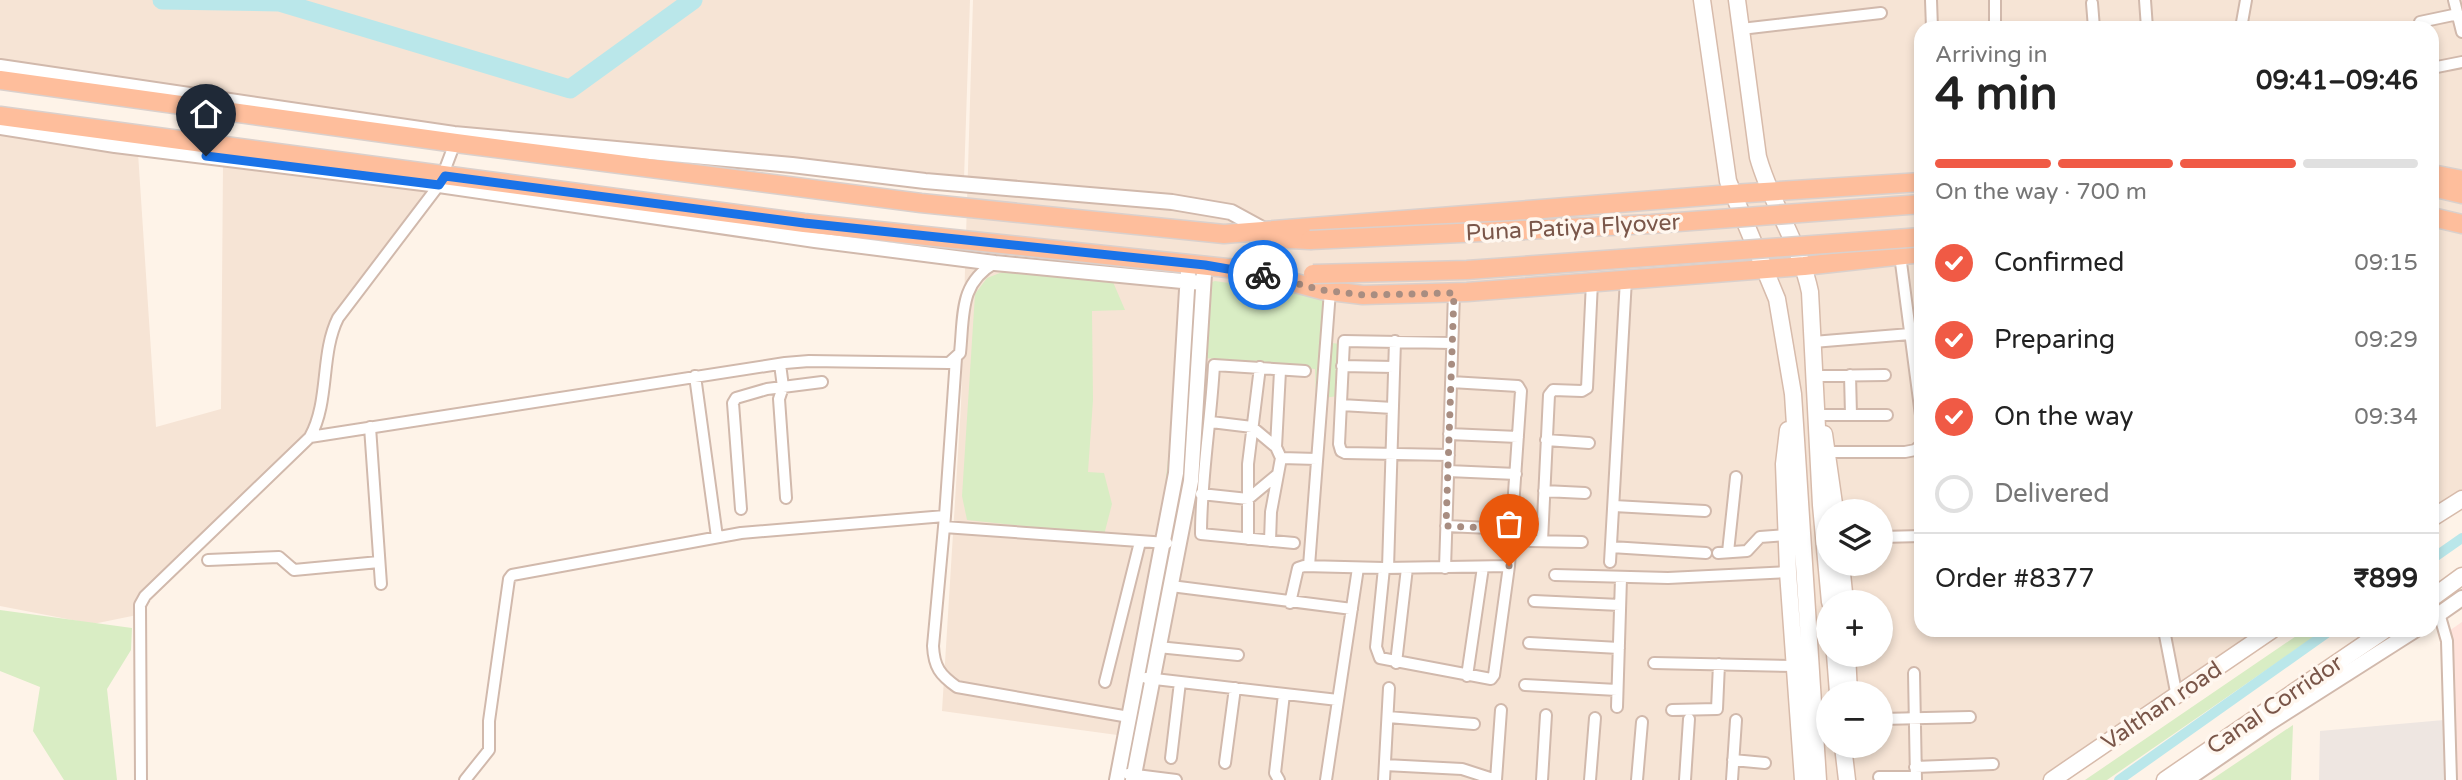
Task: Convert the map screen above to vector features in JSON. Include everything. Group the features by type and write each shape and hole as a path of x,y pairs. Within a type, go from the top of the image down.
{"highway":[{"path":"0,80 608,156 921,203 1224,234 1770,191 1914,183"},
{"path":"0,116 442,180 1045,249 1196,273 1247,270 1330,291 1363,295 1454,293 1804,266 1914,254"},
{"path":"2439,178 2459,189"},
{"path":"2439,188 2459,189"},
{"path":"622,199 643,215"},
{"name":"Puna Patiya Flyover","path":"1224,234 1310,240 1651,224 1914,205"},
{"path":"2439,222 2462,224"},
{"path":"804,223 815,240"},
{"path":"2439,224 2462,236"},
{"name":"Puna Patiya Flyover","path":"1247,270 1349,275 1480,270 1914,238"},
{"path":"1045,249 1052,268"}],"main road":[{"path":"1737,0 1758,157 1770,191 1804,266 1810,292 1815,397 1827,499"},
{"path":"1702,2 1726,170 1732,194 1767,268 1777,299 1793,394 1818,780"},
{"path":"1793,394 1784,464 1788,572 1803,780"},
{"path":"1815,397 1829,452 1828,499"},
{"path":"2439,514 2462,499"},
{"path":"2439,593 2462,576"},
{"name":"Valthan road","path":"2052,780 2262,637"},
{"name":"Canal Corridor","path":"2165,780 2375,637"},
{"path":"1844,758 1847,780"},
{"path":"1854,758 1856,780"}],"street":[{"path":"1931,0 1932,21"},
{"path":"1995,0 1995,21"},
{"path":"2145,0 2146,21"},
{"path":"2242,21 2246,0"},
{"path":"2454,0 2462,32"},
{"path":"2092,4 2093,21"},
{"path":"1741,29 1881,13"},
{"path":"2425,21 2458,14"},
{"path":"2439,67 2462,62"},
{"path":"0,67 457,139 442,180 338,318 330,340 318,419 310,437 145,596 140,605 141,780"},
{"path":"0,127 115,145 442,180 643,215 995,263 1052,268 1196,273"},
{"path":"608,156 792,165 925,181 1172,202 1231,212 1264,230"},
{"path":"1900,255 1914,364"},
{"path":"310,437 809,360 949,363 960,353 970,283 980,271 995,263"},
{"path":"1175,780 1118,776 1177,473 1196,273"},
{"path":"1134,777 1191,481 1196,273"},
{"path":"1610,562 1626,279"},
{"path":"1542,541 1550,391 1582,391 1587,388 1592,282"},
{"path":"1309,566 1330,291"},
{"path":"1445,568 1454,293"},
{"path":"1813,342 1910,334"},
{"path":"1449,455 1341,451 1342,366 1344,341 1452,343"},
{"path":"1395,341 1386,568 1377,653 1380,658 1396,663 1486,680 1494,675 1509,566 1520,388 1451,382"},
{"path":"956,358 933,646 934,664 942,677 957,687 1129,717"},
{"path":"780,364 783,387 779,399 786,498"},
{"path":"1294,543 1201,534 1201,494 1211,422 1214,365 1305,371"},
{"path":"764,366 767,389 779,399"},
{"path":"1342,366 1394,367"},
{"path":"1248,539 1252,427 1260,367"},
{"path":"1276,447 1280,371"},
{"path":"1850,375 1851,415"},
{"path":"1814,376 1885,375"},
{"path":"695,376 717,537"},
{"path":"741,509 733,403 743,394 822,382"},
{"path":"1341,405 1393,408"},
{"path":"1820,415 1887,415"},
{"path":"1211,422 1252,427 1276,447 1281,458 1271,512 1270,541"},
{"path":"370,427 381,584"},
{"path":"1449,434 1518,437"},
{"path":"1546,440 1589,443"},
{"path":"1829,452 1914,450"},
{"path":"1281,458 1317,459"},
{"path":"1448,471 1516,474"},
{"path":"1201,494 1248,499 1278,474"},
{"path":"1717,553 1736,477"},
{"path":"1544,491 1585,493"},
{"path":"1614,506 1705,512"},
{"path":"464,780 489,750 489,721 509,579 512,575 717,537 945,522 1180,544"},
{"path":"1446,526 1512,529"},
{"path":"1611,548 1717,553 1747,551 1760,537 1786,535"},
{"path":"1893,537 1914,536"},
{"path":"1530,541 1582,542"},
{"path":"1105,682 1140,542"},
{"path":"208,560 279,557 294,570 379,562"},
{"path":"1290,603 1295,573 1298,568 1309,566 1509,566"},
{"path":"1467,676 1483,567"},
{"path":"1325,780 1358,568"},
{"path":"1396,663 1407,568"},
{"path":"1555,575 1621,578 1788,572"},
{"path":"1617,707 1621,578"},
{"path":"1171,586 1352,609"},
{"path":"2439,610 2462,598"},
{"path":"1534,601 1620,606"},
{"path":"2439,625 2446,641 2451,780"},
{"path":"2165,637 2176,697"},
{"path":"2186,780 2269,723 2404,637"},
{"path":"1529,643 1619,648"},
{"path":"1158,647 1238,655"},
{"path":"1654,663 1795,666"},
{"path":"1672,710 1717,709 1719,664"},
{"path":"1914,673 1915,775"},
{"path":"1137,677 1338,700"},
{"path":"1171,758 1180,682"},
{"path":"1525,685 1617,690"},
{"path":"1225,763 1235,688"},
{"path":"1384,780 1390,688"},
{"path":"1279,780 1275,773 1284,694"},
{"path":"1385,765 1462,769 1496,780 1501,710"},
{"path":"1542,780 1546,715"},
{"path":"1893,719 1970,717"},
{"path":"1388,718 1474,724"},
{"path":"1590,780 1595,718"},
{"path":"1685,780 1689,719"},
{"path":"1732,780 1736,720"},
{"path":"1637,780 1642,722"},
{"path":"1733,760 1765,763"},
{"path":"1879,777 1993,764"}],"shaded area":[{"path":"0,0 970,0 964,179 458,129 0,62"},
{"path":"973,0 2462,0 2462,498 2439,514 2439,21 1914,21 1914,637 2254,637 2043,780 1125,780 1132,737 942,711 961,405"},
{"path":"0,132 138,153 156,427 221,409 223,165 432,187 334,315 314,418 307,435 143,595 137,615 93,624 0,606"},
{"path":"2462,622 2462,780 2454,780 2449,631"},
{"path":"2444,720 2445,780 2319,780 2320,731"}],"green space":[{"path":"1005,271 1113,282 1125,310 1092,311 1093,400 1088,472 1104,473 1112,504 1104,535 967,520 962,496 975,294 987,278"},
{"path":"1215,281 1324,297 1320,341 1339,344 1338,396 1316,399 1315,369 1195,357 1184,497 1164,495 1172,423 1179,293"},
{"path":"0,610 132,628 131,650 107,689 117,780 64,780 33,731 40,687 0,671"},
{"path":"2295,637 2314,637 2107,780 2085,780"},
{"path":"2293,725 2291,780 2211,780"}],"waterway":[{"path":"162,0 279,2 277,0"},
{"path":"279,2 570,89 693,0"},
{"path":"2439,554 2462,538"},
{"path":"2119,780 2321,637"}],"way so far":[{"path":"1263,275 1322,290 1363,295 1454,293 1446,526 1512,529 1509,566"}],"route":[{"path":"206,156 439,185 445,176 804,223 1205,265 1247,270 1263,275"}]}
